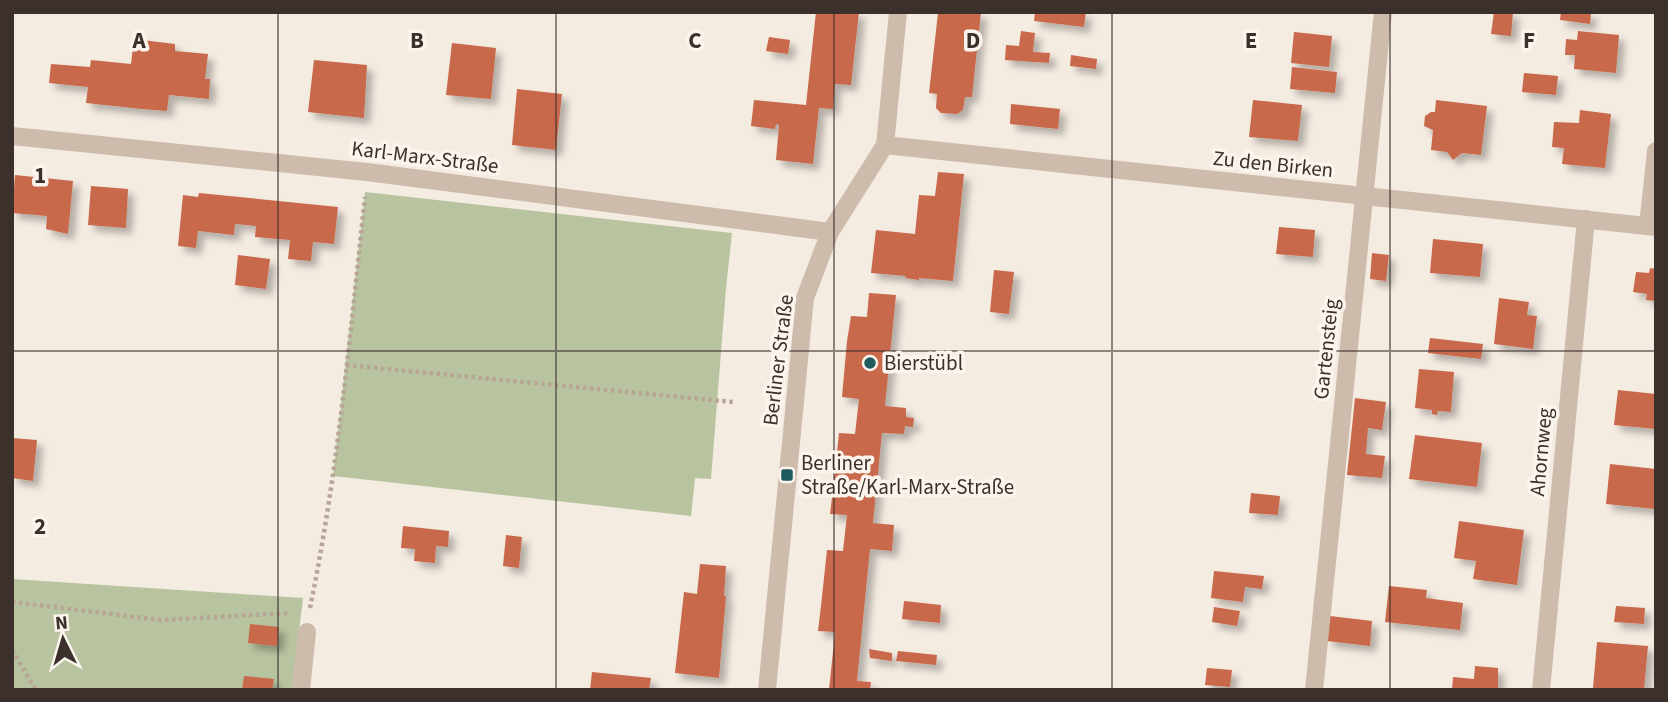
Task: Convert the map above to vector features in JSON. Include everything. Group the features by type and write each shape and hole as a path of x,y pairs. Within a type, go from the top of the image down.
{"street":[{"name":"Berliner Straße","path":"768,690 805,298 830,232 886,145 898,12"},
{"name":"Gartensteig","path":"1314,690 1382,12"},
{"name":"Karl-Marx-Straße","path":"12,136 367,172 830,232"},
{"name":"Zu den Birken","path":"886,145 1652,227"},
{"path":"1652,227 1656,151"},
{"name":"Ahornweg","path":"1541,690 1586,219"},
{"path":"301,690 307,632"}],"path":[{"path":"309,612 323,543 367,172"},
{"path":"346,365 733,402"},
{"path":"12,602 162,620 295,612"},
{"path":"12,650 36,690"}],"green space":[{"path":"365,192 732,233 711,479 695,478 691,516 333,476"},
{"path":"12,579 303,598 292,690 12,690"}],"building":[{"path":"816,12 859,12 851,85 835,84 833,109 819,108 813,164 776,160 779,125 776,124 775,129 751,126 754,100 806,105"},
{"path":"981,12 972,97 965,97 963,110 957,114 941,113 936,108 937,94 929,93 938,13"},
{"path":"1035,12 1086,12 1084,27 1034,21"},
{"path":"1494,12 1513,12 1511,36 1491,34"},
{"path":"1561,12 1591,12 1590,24 1560,20"},
{"path":"1021,31 1035,33 1033,52 1050,53 1049,63 1005,60 1006,45 1019,46"},
{"path":"1578,31 1619,35 1616,73 1574,69 1575,55 1565,55 1566,39 1577,40"},
{"path":"1294,32 1332,36 1329,67 1291,63"},
{"path":"769,37 790,40 788,54 766,51"},
{"path":"134,39 175,44 175,51 208,54 205,79 210,79 209,99 169,95 167,111 142,109 86,103 88,87 49,83 51,64 90,67 91,60 131,64"},
{"path":"452,43 496,48 491,99 446,95"},
{"path":"1071,55 1097,59 1096,69 1070,66"},
{"path":"314,60 367,65 364,118 308,112"},
{"path":"1292,67 1337,72 1335,93 1290,89"},
{"path":"1524,73 1558,76 1556,95 1522,92"},
{"path":"517,89 562,94 556,150 512,145"},
{"path":"1253,100 1302,105 1298,141 1249,137"},
{"path":"1436,100 1487,106 1481,155 1462,153 1453,160 1447,152 1431,150 1433,130 1424,126 1425,116 1435,112"},
{"path":"1011,104 1060,109 1058,129 1010,124"},
{"path":"1580,110 1611,114 1605,168 1562,164 1564,148 1552,147 1554,122 1579,123"},
{"path":"938,172 964,174 953,281 919,280 871,273 876,230 915,234 919,195 935,196"},
{"path":"15,175 73,181 68,234 46,229 47,216 12,213"},
{"path":"91,186 128,189 126,228 88,225"},
{"path":"199,193 338,207 334,244 313,242 311,261 288,259 290,240 255,237 256,226 235,224 234,235 198,231 196,248 178,246 183,195 198,197"},
{"path":"1279,227 1315,230 1313,257 1276,254"},
{"path":"1433,239 1483,244 1480,277 1430,273"},
{"path":"1372,253 1389,255 1386,281 1370,279"},
{"path":"238,255 270,259 266,289 235,285"},
{"path":"1650,268 1656,269 1656,301 1646,300 1647,294 1633,292 1636,272 1649,273"},
{"path":"994,270 1014,272 1009,314 990,312"},
{"path":"869,293 896,295 885,406 906,408 906,417 914,418 913,427 905,426 904,434 882,433 873,523 894,525 892,551 870,549 857,681 871,682 870,690 829,690 835,632 818,631 827,550 843,551 847,515 830,514 839,433 855,434 859,399 842,397 847,341 851,316 867,317"},
{"path":"1499,298 1529,302 1527,315 1537,316 1533,349 1494,344"},
{"path":"1430,338 1483,344 1481,359 1428,353"},
{"path":"1419,369 1454,372 1451,412 1438,411 1437,415 1432,414 1432,410 1415,408"},
{"path":"1618,390 1656,394 1656,429 1614,425"},
{"path":"1355,398 1386,402 1382,430 1368,428 1366,454 1385,456 1382,478 1347,475"},
{"path":"1415,435 1482,443 1477,487 1409,479"},
{"path":"12,438 37,440 33,481 12,478"},
{"path":"1610,464 1656,469 1655,509 1606,504"},
{"path":"1251,493 1280,496 1278,515 1249,513"},
{"path":"1459,521 1524,530 1517,585 1473,579 1476,561 1454,558"},
{"path":"403,526 449,531 448,547 436,546 435,563 414,561 415,549 401,548"},
{"path":"506,535 522,537 519,568 503,566"},
{"path":"700,564 726,566 719,678 675,673 684,592 697,594"},
{"path":"1214,571 1264,576 1262,589 1245,587 1243,602 1211,598"},
{"path":"1389,586 1427,590 1426,598 1463,603 1460,630 1385,622"},
{"path":"904,601 941,605 940,623 902,619"},
{"path":"1616,606 1645,608 1644,624 1614,622"},
{"path":"1214,607 1240,611 1237,626 1212,622"},
{"path":"1330,616 1372,621 1370,646 1327,641"},
{"path":"250,624 279,627 277,646 248,643"},
{"path":"1597,642 1648,646 1644,690 1593,688"},
{"path":"869,649 892,653 892,661 870,658"},
{"path":"898,651 937,655 936,665 896,661"},
{"path":"1475,666 1498,668 1498,690 1452,690 1453,677 1474,679"},
{"path":"1207,668 1232,670 1230,687 1205,685"},
{"path":"592,672 651,678 649,690 590,690"},
{"path":"244,676 274,679 272,690 242,690"}],"place":[{"name":"Bierstübl","path":"870,363"},
{"name":"Berliner Straße/Karl-Marx-Straße","path":"787,475"}]}
